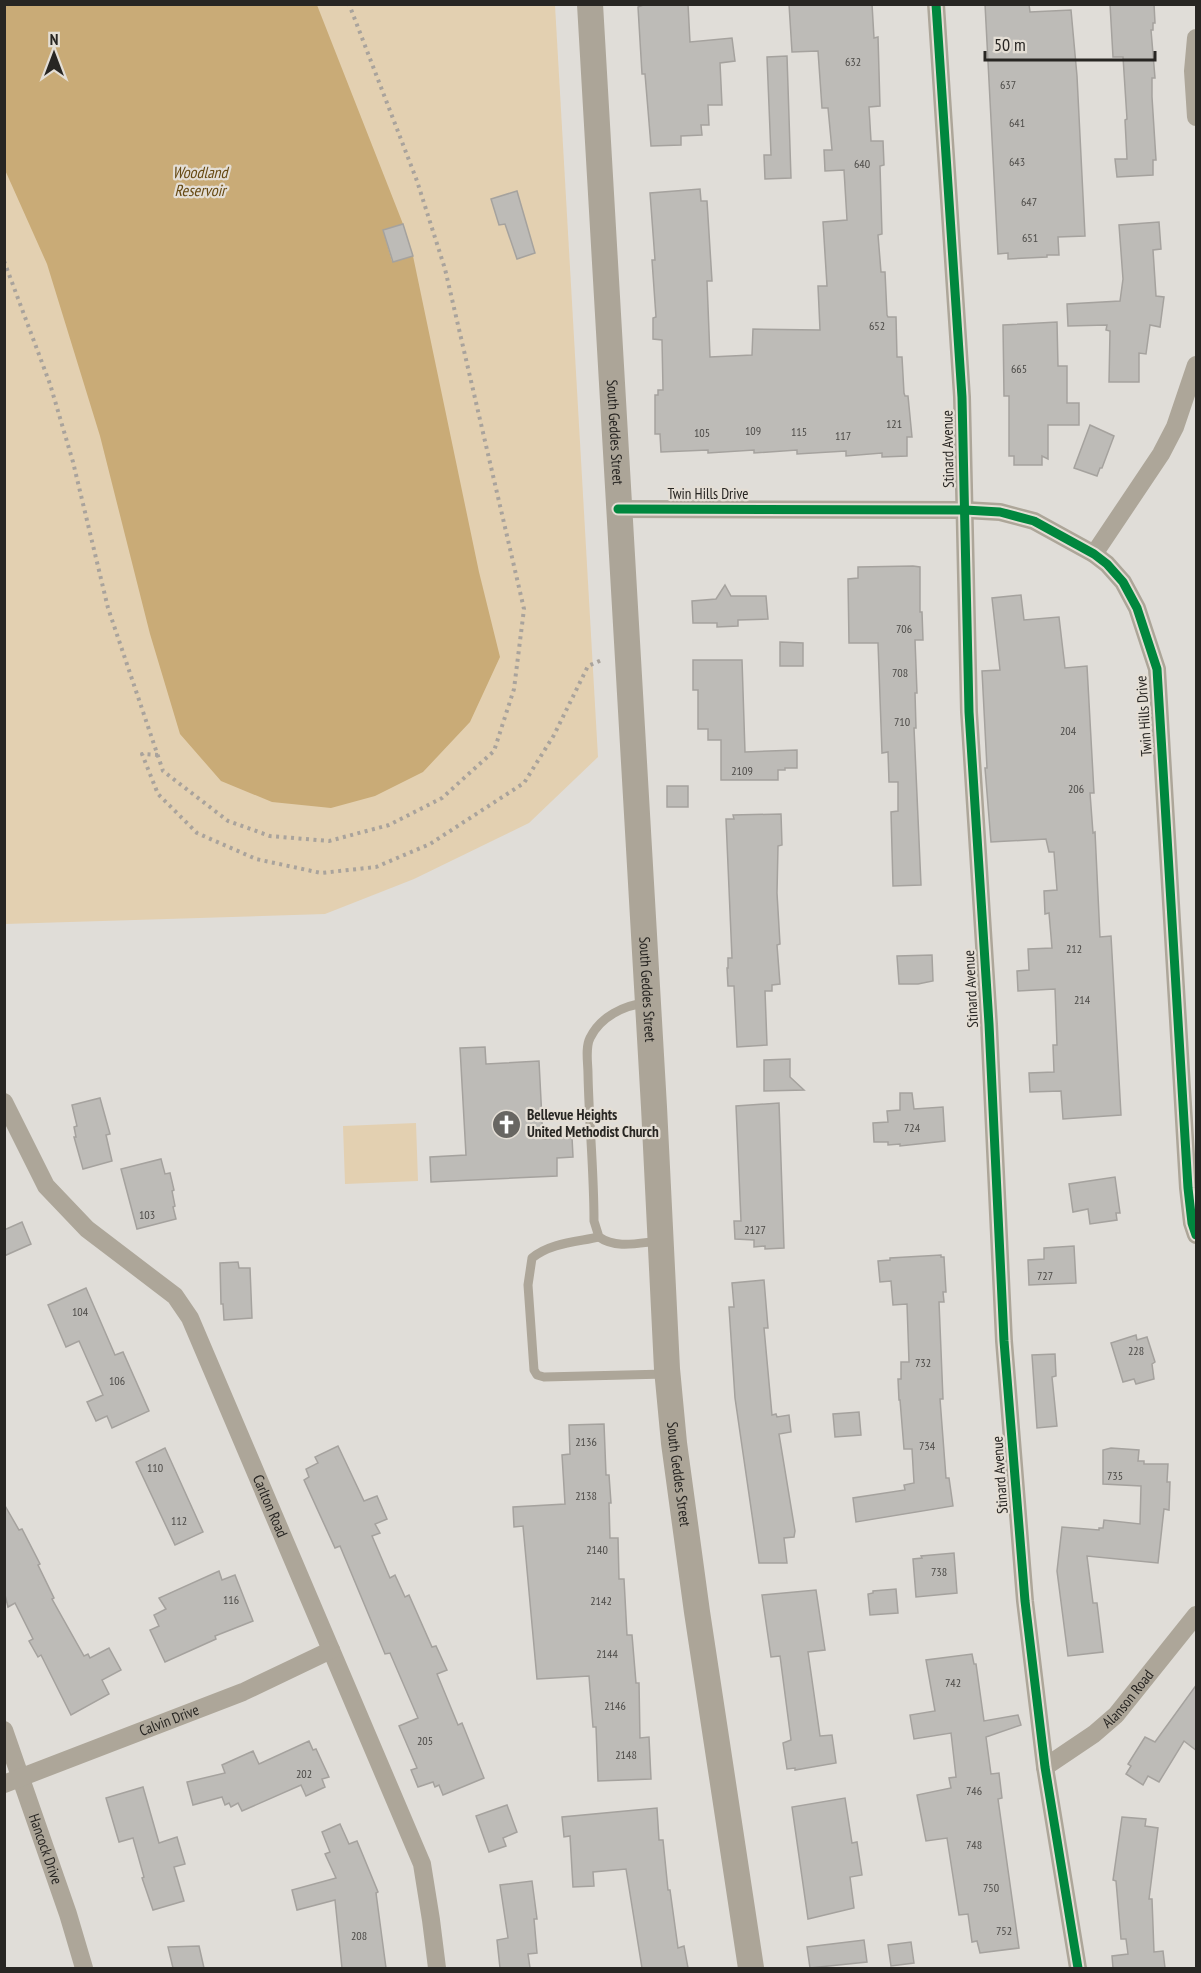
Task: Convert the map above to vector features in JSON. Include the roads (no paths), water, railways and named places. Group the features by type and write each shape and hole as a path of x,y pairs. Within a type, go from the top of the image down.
{"main road":[{"name":"South Geddes Street","path":"590,4 668,1374 674,1443 695,1601 751,1968"}],"street":[{"name":"Stinard Avenue","path":"936,4 962,397 969,712 989,1024 1004,1341 1024,1601 1045,1767 1078,1968"},
{"path":"1197,38 1193,71 1197,117"},
{"path":"1094,554 1161,454 1175,427 1197,365"},
{"name":"Twin Hills Drive","path":"618,509 1000,512 1034,521 1094,554 1107,564 1123,582 1137,608 1157,669 1188,1188 1192,1223 1197,1235"},
{"name":"Carlton Road","path":"4,1102 46,1186 87,1229 175,1296 190,1318 422,1864 432,1920 437,1968"},
{"name":"Alanson Road","path":"1045,1767 1094,1734 1116,1715 1197,1615"},
{"name":"Calvin Drive","path":"13,1781 243,1692 331,1650"},
{"name":"Hancock Drive","path":"4,1730 13,1781 68,1914 84,1968"}],"lane":[{"path":"598,1237 594,1221 588,1087 589,1040 600,1025 622,1008 648,1002"},
{"path":"661,1241 618,1245 608,1243 598,1237 552,1247 539,1252 532,1258 528,1285 534,1370 537,1375 544,1377 668,1374"}],"water":[{"name":"Woodland Reservoir","path":"4,5 317,5 403,224 383,230 392,261 413,256 479,572 500,657 470,722 423,772 375,796 331,808 272,802 221,781 180,734 150,634 100,436 47,264 5,170"}],"place":[{"name":"Bellevue Heights United Methodist Church","path":"506,1124"}]}
